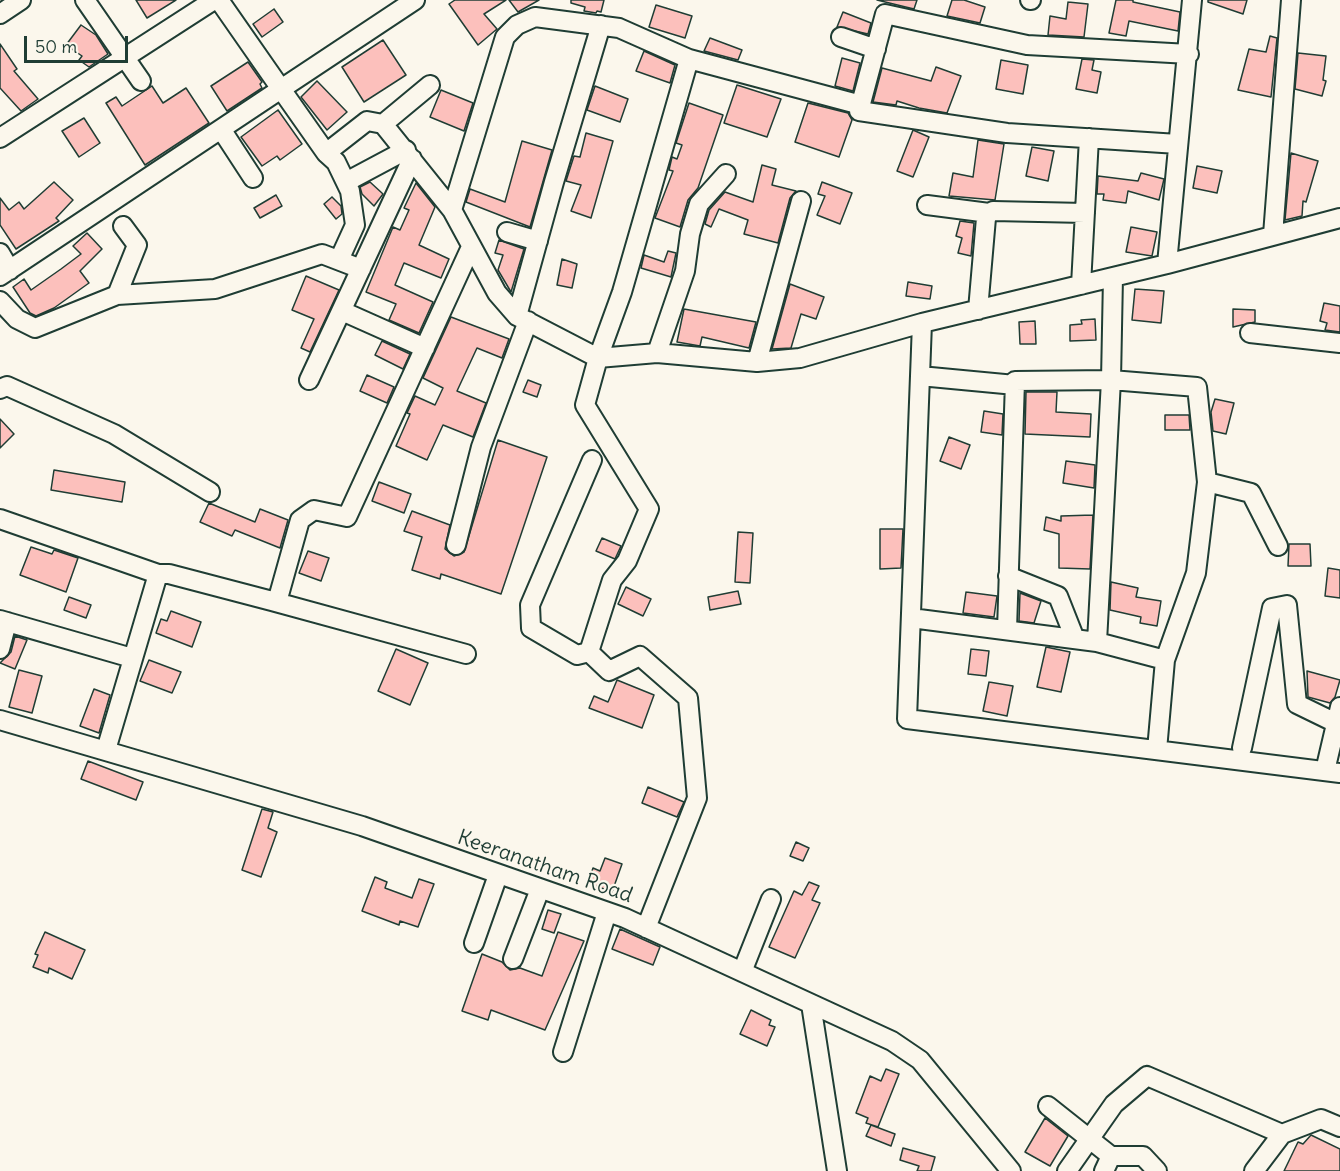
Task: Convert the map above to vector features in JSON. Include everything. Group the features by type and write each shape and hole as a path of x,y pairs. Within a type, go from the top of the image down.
{"street":[{"path":"0,14 21,0"},
{"path":"85,0 141,81"},
{"path":"0,138 125,60 214,0"},
{"path":"219,0 326,153 336,162 346,182 350,191 355,225 339,260"},
{"path":"0,253 5,273 415,0"},
{"path":"1167,264 1189,54 1192,0"},
{"path":"1273,235 1291,0"},
{"path":"1178,144 1007,133 859,111 885,14 1028,45 1189,54"},
{"path":"452,210 505,37 517,25 535,17 601,25 637,35 689,59 861,105"},
{"path":"456,545 481,447 523,319 538,242 601,25"},
{"path":"841,37 876,49"},
{"path":"590,652 612,580 627,561 650,509 585,405 598,358 622,292 689,59"},
{"path":"383,124 430,85"},
{"path":"326,153 367,122 383,124 452,210 497,292 523,319 598,358 657,353 757,362 800,358 922,322 1167,264 1340,218"},
{"path":"220,129 253,178"},
{"path":"1081,285 1089,138"},
{"path":"346,182 409,155"},
{"path":"309,380 342,311 409,155"},
{"path":"657,353 685,271 690,234 699,204 726,174"},
{"path":"757,362 801,201"},
{"path":"927,205 989,213 993,211 1085,213"},
{"path":"978,310 986,218 989,213"},
{"path":"117,295 137,245 123,226"},
{"path":"507,232 538,242"},
{"path":"277,602 300,520 314,510 347,517 471,247"},
{"path":"0,301 17,319 35,328 117,295 215,289 322,254 361,268"},
{"path":"1097,642 1111,380 1113,277"},
{"path":"342,311 424,348"},
{"path":"922,322 906,719 1332,772 1338,715 1297,704 1287,605 1272,608 1242,748"},
{"path":"1250,333 1340,343"},
{"path":"920,375 1015,385"},
{"path":"1007,630 1015,381 1111,380 1197,387 1207,482 1196,573 1165,660 1157,750"},
{"path":"0,389 7,386 114,434 210,492"},
{"path":"590,652 577,655 531,628 530,605 592,460"},
{"path":"1207,482 1251,493 1278,546"},
{"path":"0,519 158,574 169,574 277,602 466,654"},
{"path":"106,750 158,574"},
{"path":"1008,576 1058,596 1075,639"},
{"path":"911,618 1097,642 1165,660"},
{"path":"0,649 4,621 132,658"},
{"path":"590,652 609,671 640,656 688,698 697,798 646,928"},
{"name":"Keeranatham Road","path":"0,720 362,826 607,912 646,928 892,1041 920,1060 1011,1171"},
{"path":"474,943 498,875"},
{"path":"513,959 540,889"},
{"path":"741,972 771,899"},
{"path":"563,1052 607,912"},
{"path":"811,1004 837,1171"},
{"path":"1067,1171 1114,1104 1147,1076 1282,1134"},
{"path":"1048,1106 1090,1138 1108,1164 1143,1156 1157,1171"},
{"path":"1254,1171 1282,1134 1321,1119 1340,1127"}],"building":[{"path":"136,0 176,0 147,18"},
{"path":"455,0 506,0 484,14 497,29 478,45 449,4"},
{"path":"509,0 539,0 518,12"},
{"path":"571,0 604,0 601,12 596,13 584,11 585,7 571,3"},
{"path":"877,0 917,0 914,9"},
{"path":"952,0 964,0 985,7 980,23 947,16"},
{"path":"1116,0 1133,0 1133,2 1180,12 1178,31 1129,21 1126,36 1109,33"},
{"path":"1208,0 1247,0 1243,14 1208,2"},
{"path":"1068,2 1088,4 1084,37 1048,35 1050,16 1066,19"},
{"path":"656,5 692,16 685,38 649,27"},
{"path":"274,9 283,22 262,37 253,24"},
{"path":"843,12 871,23 868,34 837,27"},
{"path":"81,25 96,35 108,54 89,67 79,60 82,56 66,45"},
{"path":"1270,36 1277,38 1271,97 1238,90 1249,49 1266,52"},
{"path":"710,38 742,50 738,60 704,51"},
{"path":"383,40 406,75 364,102 342,67"},
{"path":"0,44 17,69 14,71 38,99 21,111 0,88"},
{"path":"644,51 675,65 670,83 636,71"},
{"path":"1298,53 1326,56 1323,80 1326,81 1322,96 1295,89"},
{"path":"842,58 860,63 853,91 835,86"},
{"path":"1082,59 1094,60 1092,70 1101,72 1097,93 1076,89"},
{"path":"1001,60 1028,65 1023,94 996,89"},
{"path":"248,62 262,82 260,84 262,88 227,111 211,86"},
{"path":"936,67 961,76 947,113 897,101 896,105 873,102 882,68 931,81"},
{"path":"317,81 347,112 327,130 301,97"},
{"path":"737,85 781,99 767,137 724,123"},
{"path":"152,86 163,103 186,88 209,123 145,165 106,103 116,97 122,106"},
{"path":"595,86 628,99 620,122 587,110"},
{"path":"441,90 473,103 464,131 430,117"},
{"path":"689,103 723,115 698,188 688,200 680,227 655,218 673,171 669,170 672,157 677,159 682,145 676,143"},
{"path":"808,103 848,113 852,120 839,157 795,142"},
{"path":"278,110 302,144 280,160 277,156 262,166 241,137"},
{"path":"84,118 100,143 79,157 62,131"},
{"path":"913,130 929,137 913,177 897,171"},
{"path":"586,133 613,141 591,218 571,211 581,185 566,181 574,156 580,157"},
{"path":"978,140 1004,144 995,200 949,196 953,173 973,177"},
{"path":"522,141 552,150 530,227 466,202 470,189 505,202"},
{"path":"1032,147 1054,151 1048,181 1026,176"},
{"path":"1291,153 1318,161 1306,202 1303,201 1302,216 1285,220"},
{"path":"762,165 776,169 772,185 796,191 790,198 778,243 744,234 748,220 719,209 711,227 705,224 709,210 725,192 753,202"},
{"path":"1197,166 1222,171 1217,193 1193,188"},
{"path":"1141,173 1164,179 1159,200 1128,191 1126,203 1103,200 1104,194 1097,194 1098,176 1138,181"},
{"path":"54,182 73,200 56,218 59,221 16,249 0,225 0,198 9,210 19,202 24,209"},
{"path":"370,182 383,194 374,206 362,194 360,187"},
{"path":"822,182 852,193 840,224 817,215 825,196 818,194"},
{"path":"416,183 435,207 419,245 449,259 441,278 404,263 395,285 433,302 419,333 389,320 396,304 366,292 393,227 400,230 409,210 404,208"},
{"path":"276,195 282,206 260,218 254,208"},
{"path":"332,197 341,206 342,214 336,219 324,204"},
{"path":"960,221 974,223 971,256 958,253 962,238 956,236"},
{"path":"1131,227 1157,232 1152,256 1126,252"},
{"path":"87,233 102,249 80,271 89,283 54,308 36,316 30,313 13,287 24,279 31,290 61,269 81,254 73,246"},
{"path":"499,240 524,249 511,292 498,270 503,255 495,253"},
{"path":"668,251 676,253 671,277 641,268 644,255 664,262"},
{"path":"562,259 577,264 572,288 557,285"},
{"path":"306,276 339,290 310,352 301,348 314,319 292,310"},
{"path":"908,282 932,286 930,299 906,296"},
{"path":"790,284 824,297 816,319 801,314 791,348 772,349"},
{"path":"1135,289 1164,291 1161,323 1132,320"},
{"path":"1324,303 1340,306 1340,332 1325,330 1327,323 1320,321"},
{"path":"684,309 756,322 749,348 702,337 700,346 677,342"},
{"path":"1233,309 1255,310 1255,322 1233,327"},
{"path":"451,317 509,339 502,358 477,348 457,391 486,403 473,437 443,425 427,460 396,446 415,396 435,405 443,388 423,378"},
{"path":"1095,319 1096,340 1070,341 1070,325 1082,324 1081,320"},
{"path":"1035,321 1036,344 1020,344 1019,322"},
{"path":"382,341 410,354 403,369 375,355"},
{"path":"367,375 394,387 387,403 360,391"},
{"path":"528,380 541,385 537,397 523,392"},
{"path":"1026,392 1057,392 1056,412 1091,414 1090,437 1025,434"},
{"path":"1215,399 1234,403 1226,434 1213,431 1211,412"},
{"path":"984,411 1003,414 1002,435 981,432"},
{"path":"1165,415 1189,415 1190,430 1165,430"},
{"path":"0,419 14,434 0,448"},
{"path":"949,437 970,445 961,469 940,461"},
{"path":"498,440 547,457 501,594 441,574 440,579 412,570 422,537 404,531 412,511 450,525 445,549 454,556 464,552"},
{"path":"1066,461 1095,465 1094,488 1063,483"},
{"path":"54,470 125,482 122,502 51,490"},
{"path":"379,482 411,494 404,513 372,501"},
{"path":"209,503 255,522 260,509 288,520 280,548 235,530 232,536 200,522"},
{"path":"1093,515 1090,569 1059,568 1059,534 1044,530 1046,517 1061,521 1061,516"},
{"path":"880,529 903,529 901,568 880,569"},
{"path":"738,532 753,533 750,583 735,582"},
{"path":"602,538 621,546 615,559 596,551"},
{"path":"1289,544 1310,544 1311,566 1288,566"},
{"path":"31,547 52,554 54,550 78,558 66,592 20,575"},
{"path":"308,551 329,558 321,581 299,573"},
{"path":"1328,568 1340,570 1340,598 1325,596"},
{"path":"1111,582 1138,588 1136,597 1161,601 1157,626 1140,623 1141,617 1110,610"},
{"path":"626,587 651,599 643,616 618,604"},
{"path":"738,591 741,604 710,610 708,597"},
{"path":"966,592 997,596 994,617 963,613"},
{"path":"1020,593 1041,601 1034,623 1019,621"},
{"path":"69,597 91,605 86,618 64,610"},
{"path":"171,611 201,622 192,647 156,633 161,619 167,621"},
{"path":"15,636 27,640 15,669 0,663 11,652"},
{"path":"1046,647 1070,652 1061,692 1037,687"},
{"path":"396,649 428,663 410,705 378,691"},
{"path":"971,649 989,651 986,676 968,674"},
{"path":"149,660 181,672 172,693 140,681"},
{"path":"19,670 42,676 32,713 9,707"},
{"path":"1307,671 1340,680 1335,697 1330,703 1308,697"},
{"path":"617,680 654,695 642,728 589,708 594,696 608,702"},
{"path":"989,682 1013,686 1007,716 983,711"},
{"path":"94,689 110,695 99,733 80,726"},
{"path":"88,761 143,782 136,800 81,779"},
{"path":"648,787 684,802 677,817 642,803"},
{"path":"262,809 273,812 268,828 277,832 261,877 242,870"},
{"path":"796,842 809,848 803,861 790,856"},
{"path":"605,858 622,864 612,892 588,883 593,868 600,871"},
{"path":"375,877 387,882 385,888 412,898 419,879 434,884 418,927 400,921 399,925 362,911"},
{"path":"809,882 819,886 812,900 820,903 795,958 769,947 794,891 802,895"},
{"path":"548,910 561,914 554,933 542,929"},
{"path":"620,929 660,947 653,965 612,949"},
{"path":"45,932 85,950 72,979 49,968 48,973 33,967 38,955 35,954"},
{"path":"558,932 584,941 545,1030 491,1010 488,1020 462,1011 482,954 502,962 510,970 520,968 542,976"},
{"path":"751,1010 771,1020 769,1025 775,1027 767,1046 740,1034"},
{"path":"886,1069 899,1074 878,1127 866,1123 868,1118 856,1113 870,1076 881,1081"},
{"path":"1045,1118 1068,1136 1050,1166 1025,1152"},
{"path":"871,1125 895,1134 891,1146 866,1136"},
{"path":"1311,1135 1340,1149 1340,1171 1284,1171 1298,1142 1303,1144"},
{"path":"903,1148 935,1157 931,1171 917,1171 919,1166 900,1160"}]}
